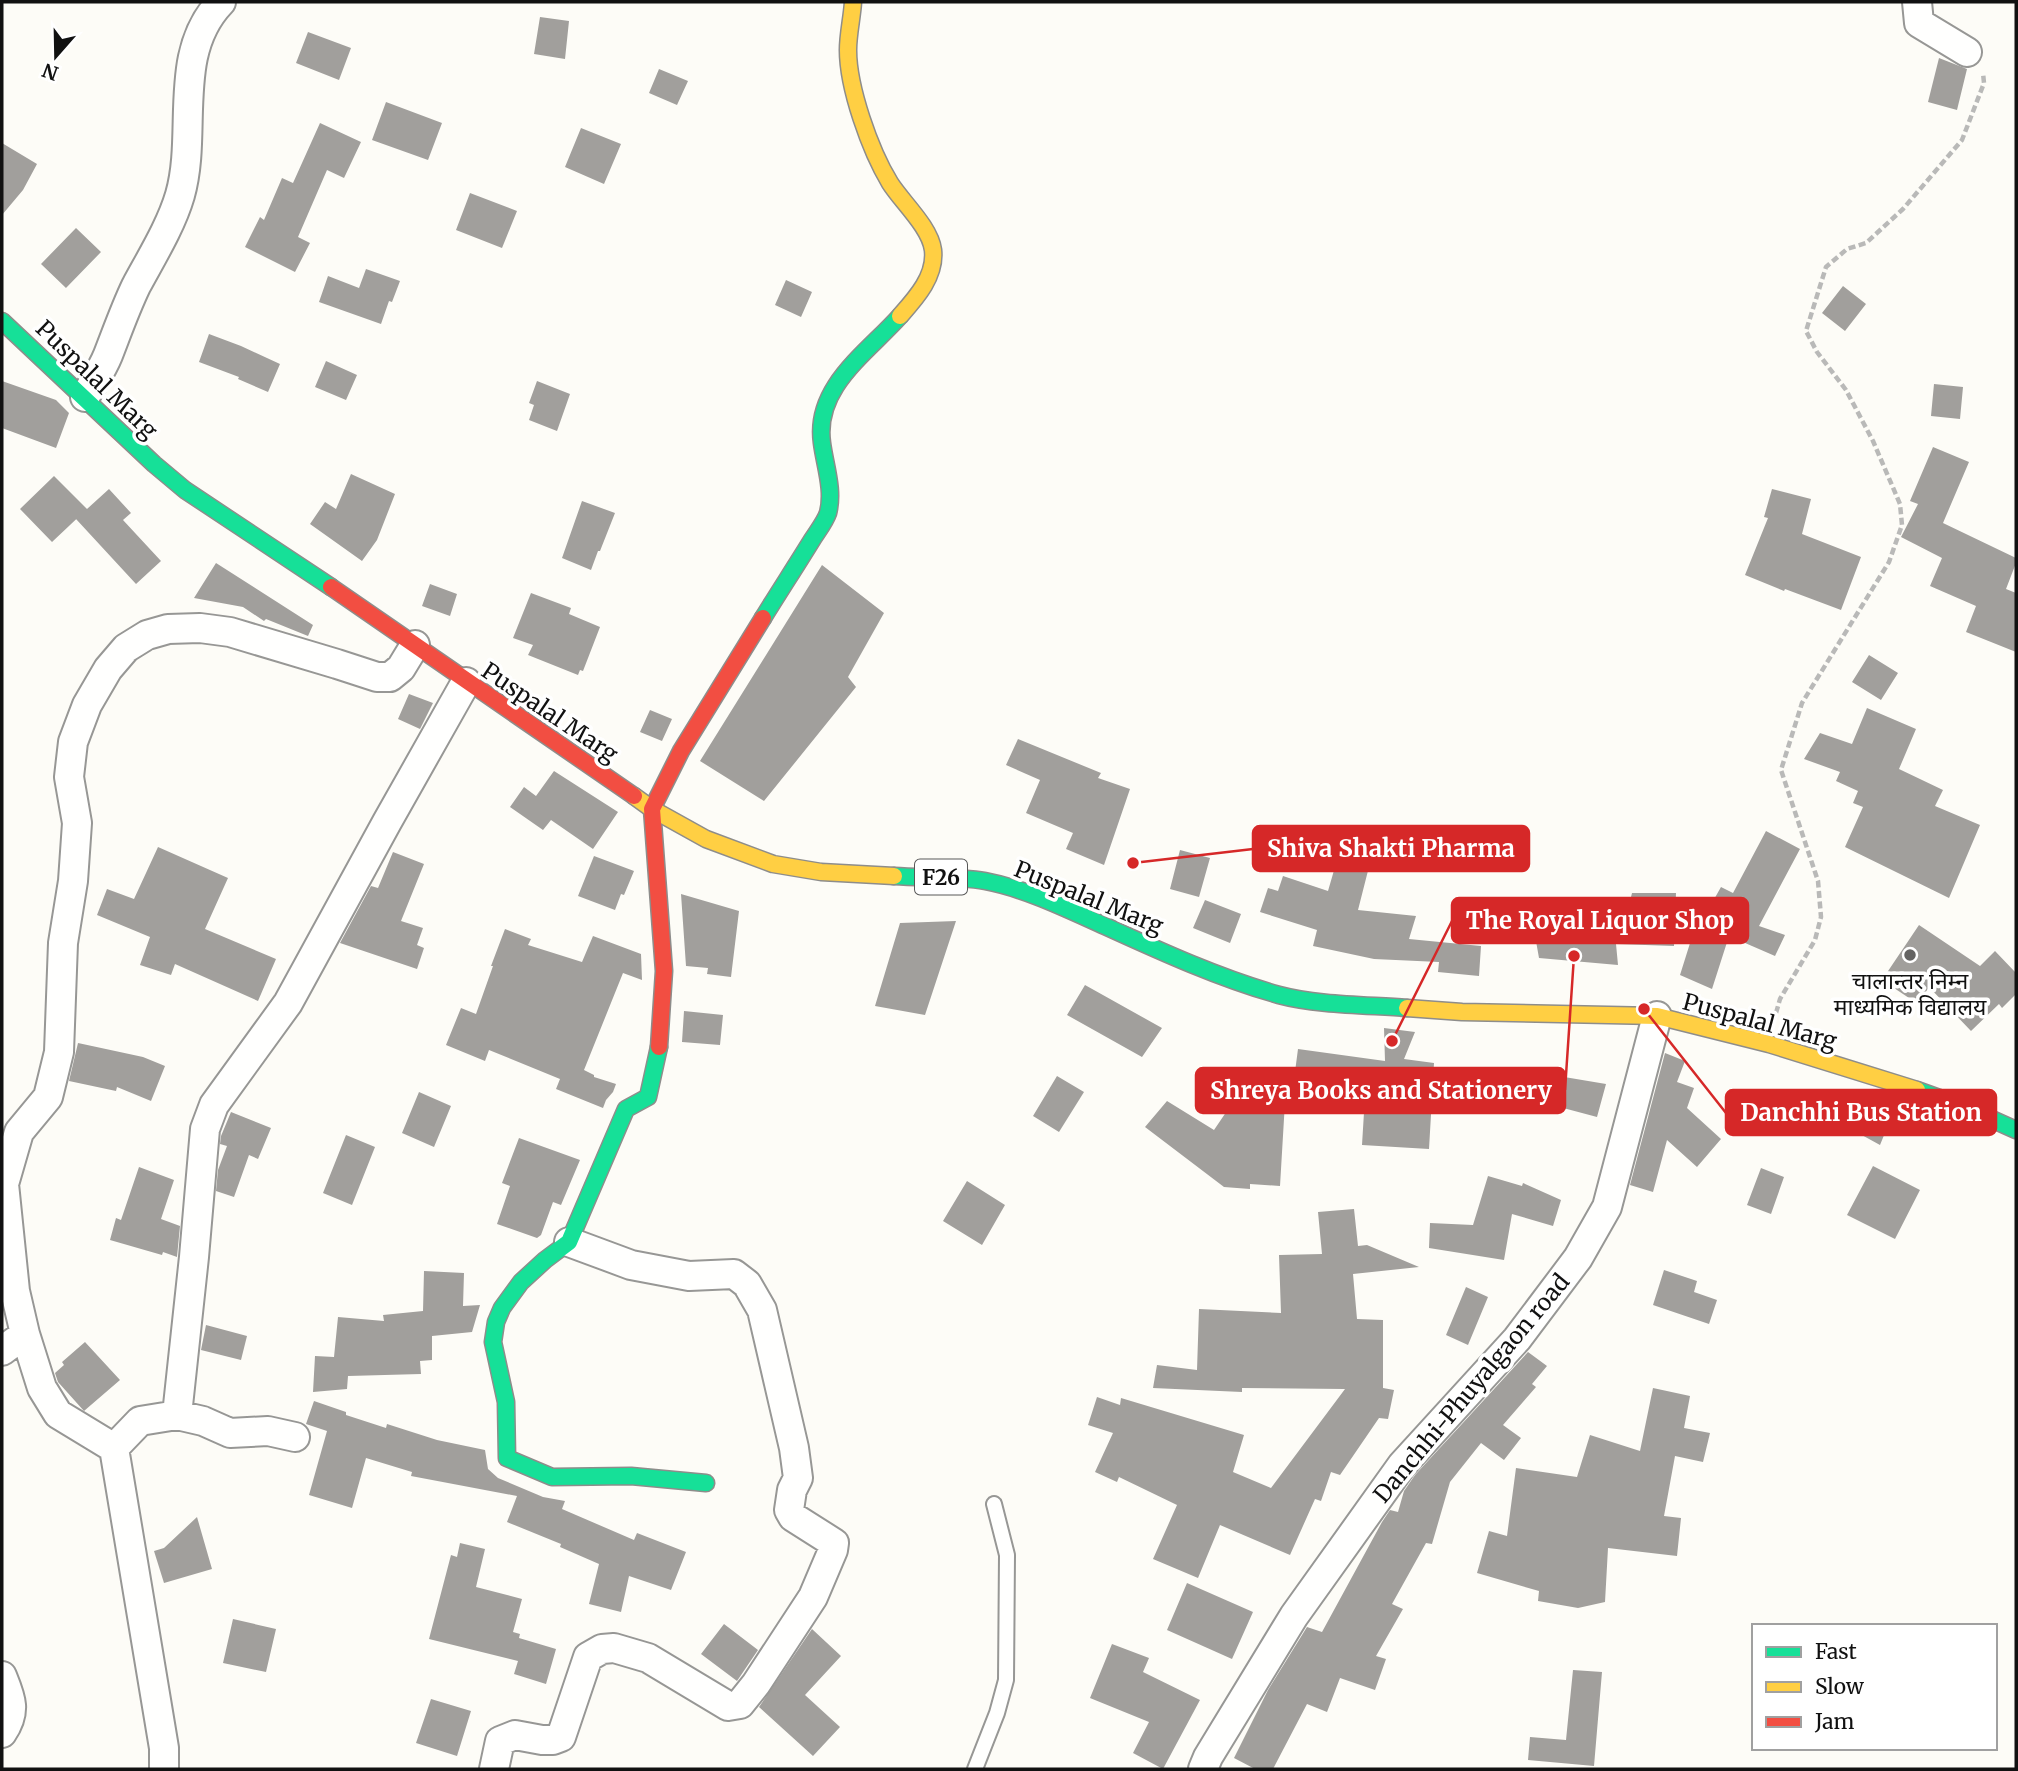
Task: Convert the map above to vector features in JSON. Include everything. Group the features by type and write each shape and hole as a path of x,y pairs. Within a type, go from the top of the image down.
{"main road":[{"path":"706,1483 631,1476 552,1477 508,1458 505,1393 492,1337 501,1309 521,1283 553,1252 569,1242 626,1109 648,1097 660,1040 664,971 652,809 681,751 828,514 829,480 821,423 831,395 855,361 911,305 929,278 933,264 933,250 929,238 888,181 855,92 849,71 848,49 853,2"},
{"name":"Puspalal Marg","path":"2,321 185,490 315,576 652,809 706,839 773,863 821,872 985,881 1056,904 1188,963 1283,996 1462,1012 1657,1016 1769,1044 1894,1082 1968,1108 2016,1130"}],"street":[{"path":"85,397 107,358 122,316 179,197 185,171 189,81 193,55 201,31 212,11 221,2"},
{"path":"1917,2 1919,23 1975,62"},
{"path":"164,1769 162,1735 114,1448 58,1414 42,1388 15,1292 4,1184 19,1132 48,1097 59,1052 63,943 73,881 77,823 69,777 73,742 87,705 108,669 126,648 147,635 168,629 201,628 230,632 376,677 390,677 401,668 415,645"},
{"path":"177,1415 205,1129 214,1105 288,1003 466,682"},
{"name":"Danchhi-Phuyalgaon road","path":"1203,1769 1208,1756 1294,1616 1402,1465 1517,1339 1578,1258 1607,1207 1657,1016"},
{"path":"494,1769 500,1741 515,1734 553,1740 561,1737 589,1657 602,1648 614,1648 648,1658 728,1706 740,1704 813,1597 834,1543 793,1517 789,1510 792,1490 798,1478 794,1448 762,1310 747,1284 734,1274 689,1276 631,1265 569,1242"},
{"path":"2,1351 25,1334"},
{"path":"114,1448 140,1421 177,1415 203,1421 230,1433 268,1430 295,1437"},
{"path":"2,1676 12,1700 10,1721 2,1733"}],"lane":[{"path":"975,1769 998,1713 1006,1680 1007,1555 994,1504"}],"path":[{"path":"1769,1044 1780,999 1815,940 1821,917 1818,881 1781,770 1802,704 1889,562 1902,525 1900,504 1873,442 1846,390 1817,352 1806,331 1826,267 1847,249 1866,243 1903,209 1962,140 1984,83 1975,62"}],"building":[{"path":"540,17 569,21 565,59 534,54"},
{"path":"308,32 351,48 339,80 296,63"},
{"path":"1939,58 1967,69 1957,110 1928,102"},
{"path":"659,69 688,81 677,105 649,93"},
{"path":"386,102 442,123 428,160 372,140"},
{"path":"320,123 361,142 344,178 327,170 298,237 310,243 295,272 245,247 260,217 264,220 282,178 293,183"},
{"path":"581,128 621,144 604,184 565,167"},
{"path":"2,143 37,164 23,190 2,215"},
{"path":"470,193 517,211 502,248 456,230"},
{"path":"76,228 101,252 66,288 41,264"},
{"path":"366,269 400,281 381,324 319,302 328,276 359,288"},
{"path":"786,280 812,292 801,317 775,305"},
{"path":"1843,286 1866,304 1845,331 1822,313"},
{"path":"209,334 280,364 268,392 238,379 239,377 199,362"},
{"path":"326,361 357,375 346,400 315,387"},
{"path":"2,381 56,400 69,413 56,448 2,428"},
{"path":"537,381 570,394 557,431 529,420 534,405 529,403"},
{"path":"1934,384 1963,387 1960,419 1931,416"},
{"path":"1933,447 1969,462 1943,523 2016,558 2006,589 2016,593 2016,652 1966,632 1976,606 1930,586 1942,558 1901,537 1918,504 1910,501"},
{"path":"351,474 395,494 377,540 362,561 310,524 325,502 336,509"},
{"path":"54,476 87,509 52,542 20,509"},
{"path":"109,489 131,513 123,520 161,561 136,584 76,519"},
{"path":"1772,489 1811,499 1802,534 1861,557 1841,610 1745,575 1768,518 1764,517"},
{"path":"582,501 615,513 591,570 562,558"},
{"path":"216,563 313,625 308,636 266,619 264,621 243,607 194,598"},
{"path":"822,565 884,613 848,677 856,687 764,801 700,761"},
{"path":"430,584 457,594 450,616 422,606"},
{"path":"531,593 571,608 569,614 600,627 583,671 580,670 578,675 528,655 533,645 513,638"},
{"path":"1869,655 1898,673 1881,700 1852,682"},
{"path":"409,694 433,703 420,729 398,719"},
{"path":"1867,708 1916,729 1899,769 1943,790 1935,806 1980,825 1949,898 1845,847 1863,807 1853,803 1858,791 1836,781 1840,772 1804,759 1820,733 1852,744"},
{"path":"650,710 672,719 662,741 640,732"},
{"path":"1018,739 1101,773 1098,778 1130,789 1104,865 1066,849 1073,833 1026,813 1040,780 1006,765"},
{"path":"554,771 618,812 593,849 551,820 543,830 510,807 524,787 536,796"},
{"path":"1766,831 1800,849 1759,926 1785,935 1775,956 1729,936 1712,989 1680,975 1691,940 1721,887 1733,893"},
{"path":"158,847 228,878 205,929 276,959 258,1001 175,964 171,975 140,965 150,937 97,915 107,889 134,899"},
{"path":"1343,847 1372,855 1358,910 1416,916 1409,939 1481,946 1479,976 1438,972 1439,962 1374,959 1313,946 1317,930 1260,912 1268,888 1278,891 1283,876 1328,891"},
{"path":"1180,850 1210,858 1199,897 1170,889"},
{"path":"393,852 424,864 401,921 423,928 417,945 424,948 417,969 340,943 371,886 378,888"},
{"path":"594,856 634,871 615,910 578,896"},
{"path":"1632,893 1676,893 1674,946 1616,944 1618,965 1539,958 1534,930 1563,928 1565,916 1629,905"},
{"path":"681,894 739,911 731,977 707,974 708,968 686,966"},
{"path":"1205,900 1241,914 1230,943 1193,928"},
{"path":"956,921 925,1015 875,1006 900,923"},
{"path":"1919,925 1980,966 1995,951 2016,973 2016,994 2002,1008 1999,1004 1971,1031 1929,987 1918,1004 1882,980"},
{"path":"505,929 531,939 528,945 582,962 593,936 641,954 642,980 623,973 584,1070 594,1077 616,1084 603,1108 556,1089 560,1079 489,1050 485,1061 446,1045 461,1008 476,1014"},
{"path":"1085,985 1162,1028 1142,1057 1067,1015"},
{"path":"684,1011 723,1015 720,1045 682,1042"},
{"path":"1384,1028 1415,1032 1404,1059 1434,1063 1429,1149 1362,1145 1365,1096 1293,1087 1298,1049 1385,1061"},
{"path":"78,1043 143,1057 165,1066 151,1101 117,1087 116,1091 69,1081"},
{"path":"1665,1053 1685,1061 1677,1082 1694,1088 1687,1108 1721,1139 1697,1167 1667,1140 1653,1192 1630,1185"},
{"path":"1504,1067 1606,1084 1597,1117 1537,1101 1539,1097 1500,1091"},
{"path":"1057,1076 1084,1092 1059,1132 1033,1116"},
{"path":"1259,1083 1286,1085 1280,1186 1250,1184 1250,1189 1224,1187 1145,1127 1167,1101 1214,1130 1235,1099 1258,1104"},
{"path":"419,1092 451,1106 434,1147 402,1133"},
{"path":"1824,1098 1889,1123 1880,1145 1818,1111"},
{"path":"231,1112 271,1128 258,1159 249,1155 234,1197 216,1191 218,1170 227,1146 220,1144 221,1136"},
{"path":"346,1135 375,1147 352,1205 323,1193"},
{"path":"519,1138 580,1160 561,1205 553,1202 541,1235 537,1238 497,1224 510,1186 502,1183"},
{"path":"1873,1166 1920,1190 1895,1239 1847,1215"},
{"path":"139,1167 174,1180 161,1219 180,1226 177,1257 110,1240 116,1218 121,1220"},
{"path":"1761,1168 1784,1177 1771,1214 1747,1205"},
{"path":"1488,1176 1522,1186 1523,1183 1561,1200 1553,1226 1512,1214 1504,1260 1429,1248 1430,1223 1473,1225"},
{"path":"967,1181 1005,1205 982,1245 943,1221"},
{"path":"1354,1209 1358,1246 1367,1245 1419,1267 1353,1274 1357,1319 1383,1320 1383,1388 1394,1390 1388,1419 1379,1418 1340,1475 1331,1472 1321,1501 1315,1499 1290,1555 1220,1525 1198,1578 1153,1559 1177,1505 1119,1477 1117,1482 1095,1472 1113,1433 1088,1425 1097,1397 1120,1405 1121,1398 1244,1435 1233,1472 1271,1488 1345,1389 1242,1388 1242,1392 1153,1388 1157,1365 1197,1370 1199,1309 1281,1313 1279,1255 1322,1254 1318,1212"},
{"path":"1664,1270 1697,1281 1694,1292 1717,1300 1709,1324 1653,1305"},
{"path":"424,1271 464,1273 463,1306 480,1305 472,1332 432,1336 432,1360 420,1361 421,1374 348,1376 347,1389 313,1392 315,1356 334,1357 338,1317 384,1321 383,1315 423,1311"},
{"path":"1466,1287 1488,1297 1468,1345 1446,1335"},
{"path":"206,1325 247,1336 241,1360 201,1350"},
{"path":"85,1342 120,1380 84,1411 58,1382 55,1373 64,1365 62,1362"},
{"path":"1528,1352 1547,1366 1532,1384 1536,1387 1503,1425 1521,1438 1504,1460 1481,1443 1450,1482 1432,1544 1426,1543 1392,1604 1403,1609 1376,1656 1386,1659 1375,1690 1340,1678 1327,1712 1307,1704 1273,1769 1255,1769 1234,1758 1268,1690 1307,1627 1322,1632 1382,1522 1390,1510 1398,1512 1404,1491 1415,1475"},
{"path":"1653,1388 1690,1396 1684,1428 1710,1433 1703,1462 1675,1456 1664,1516 1681,1518 1677,1556 1608,1548 1605,1602 1578,1608 1538,1601 1539,1591 1477,1573 1489,1531 1507,1536 1516,1468 1577,1477 1590,1435 1640,1451"},
{"path":"314,1401 386,1428 387,1424 437,1440 485,1450 488,1469 498,1478 543,1497 565,1501 562,1509 634,1540 637,1533 686,1552 671,1590 629,1576 621,1612 589,1604 599,1564 560,1547 561,1544 507,1522 517,1496 411,1476 412,1472 366,1458 352,1508 309,1495 327,1431 306,1424"},
{"path":"197,1517 212,1569 164,1583 154,1551 164,1548"},
{"path":"460,1543 485,1549 476,1587 522,1599 513,1632 520,1634 519,1638 556,1649 546,1684 514,1674 518,1661 429,1639 451,1555 457,1557"},
{"path":"1187,1583 1253,1612 1232,1659 1167,1630"},
{"path":"233,1619 276,1629 266,1672 223,1663"},
{"path":"724,1624 758,1650 737,1681 701,1654"},
{"path":"812,1629 841,1656 805,1695 840,1727 813,1756 759,1707"},
{"path":"1112,1644 1149,1658 1143,1672 1200,1700 1163,1769 1133,1753 1149,1722 1090,1698"},
{"path":"1573,1670 1602,1672 1594,1766 1528,1760 1530,1737 1566,1740"},
{"path":"431,1699 471,1711 457,1756 416,1743"}],"traffic: fast":[{"path":"763,618 828,513 830,487 822,443 826,405 846,372 900,316"},
{"path":"2,321 185,490 331,587"},
{"path":"894,876 975,879 1016,889 1061,906 1191,964 1279,995 1325,1003 1407,1008"},
{"path":"659,1047 648,1097 626,1109 569,1242 521,1282 502,1308 496,1322 493,1342 506,1402 507,1458 552,1477 631,1476 706,1483"},
{"path":"1917,1090 2016,1130"}],"traffic: slow":[{"path":"853,2 848,44 856,100 882,169 927,232 933,250 928,278 900,316"},
{"path":"634,796 706,839 773,864 821,872 894,876"},
{"path":"1407,1008 1462,1012 1657,1016 1769,1044 1917,1090"}],"traffic: jam":[{"path":"331,587 634,796"},
{"path":"659,1047 664,971 652,809 681,751 763,618"}],"place":[{"name":"Shiva Shakti Pharma","path":"1133,863"},
{"name":"चालान्तर निम्न माध्यमिक विद्यालय","path":"1910,955"},
{"name":"Shreya Books and Stationery","path":"1574,956"},
{"name":"Danchhi Bus Station","path":"1644,1009"},
{"name":"The Royal Liquor Shop","path":"1392,1041"}]}
